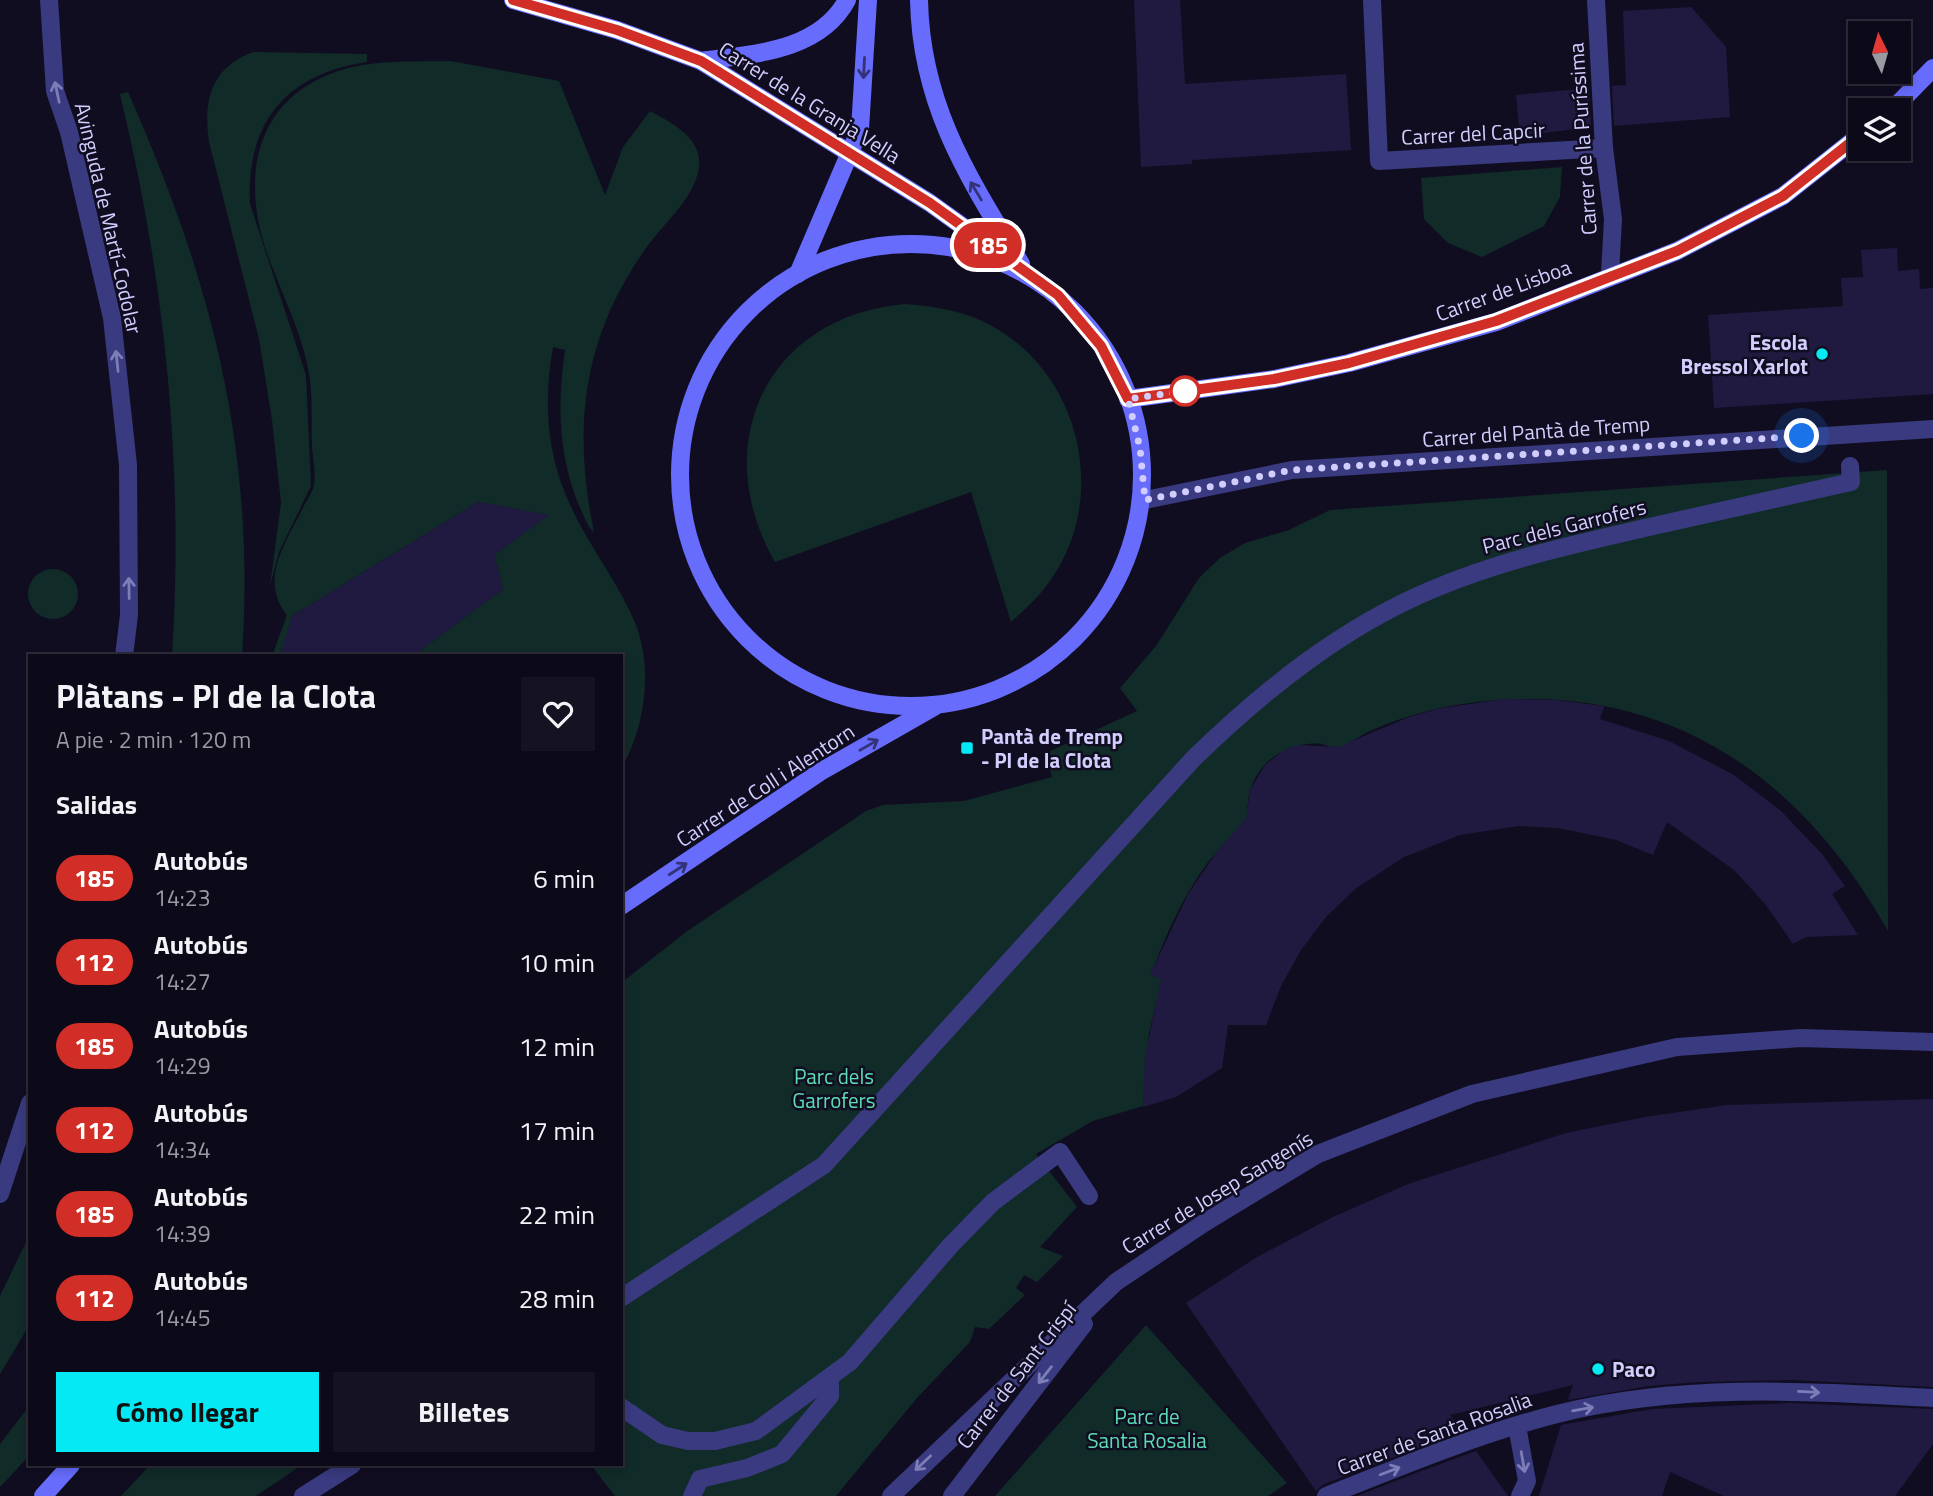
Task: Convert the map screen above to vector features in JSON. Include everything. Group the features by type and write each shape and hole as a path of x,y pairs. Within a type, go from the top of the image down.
{"street":[{"name":"Avinguda de Martí-Codolar","path":"49,0 55,91 69,132 112,318 128,465 129,615 124,654"},
{"name":"Carrer de la Granja Vella","path":"513,0 617,30 701,61 930,203 1024,270"},
{"path":"701,61 763,52 803,41 840,13 847,0"},
{"path":"798,274 860,129 868,0"},
{"path":"919,0 923,54 944,128 960,164 1024,270"},
{"name":"Carrer del Capcir","path":"1372,0 1380,161 1604,148"},
{"name":"Carrer de la Puríssima","path":"1595,0 1604,148 1613,219 1610,274"},
{"path":"1904,98 1933,68"},
{"name":"Carrer de Lisboa","path":"1128,399 1274,379 1349,363 1496,321 1610,274 1677,251 1783,196 1848,145"},
{"path":"911,244 950,247 988,256 1024,270 1058,295 1083,322 1101,346 1128,399 1140,448 1145,500 1127,560 1112,591 1069,643 1015,681 985,694 935,707 865,700 821,687 792,674 762,653 729,618 697,566 685,532 679,495 678,459 683,425 693,393 727,334 750,309 798,274 834,258 911,244"},
{"name":"Carrer del Pantà de Tremp","path":"1145,500 1292,470 1933,429"},
{"name":"Parc dels Garrofers","path":"623,1297 824,1166 1194,758 1235,718 1325,649 1428,591 1484,569 1541,552 1851,482 1850,466"},
{"name":"Carrer de Coll i Alentorn","path":"623,905 820,772 935,707"},
{"name":"Carrer de Josep Sangenís","path":"891,1496 1116,1282 1204,1223 1318,1154 1472,1094 1677,1047 1801,1038 1933,1042"},
{"path":"0,1194 28,1109"},
{"path":"623,1407 662,1435 688,1441 715,1441 756,1431 850,1362 950,1245 993,1202 1044,1163 1060,1152 1089,1196"},
{"name":"Carrer de Sant Crispí","path":"952,1496 1116,1282"},
{"path":"692,1496 700,1479 747,1468 782,1454 830,1396 830,1379"},
{"name":"Carrer de Santa Rosalia","path":"1326,1496 1454,1446 1517,1426 1558,1414 1644,1398 1770,1389 1933,1398"},
{"path":"1517,1426 1527,1481 1520,1496"},
{"path":"43,1496 70,1466"},
{"path":"303,1496 350,1466"}],"green space":[{"path":"253,52 367,54 367,62 339,68 314,78 293,91 277,107 264,126 255,149 250,204 306,375 311,486 279,552 270,586 281,503 272,420 259,339 207,127 209,99 219,76 239,59"},
{"path":"451,61 559,81 605,195 623,147 650,111 684,133 696,148 699,157 699,168 691,190 646,248 625,281 608,315 596,349 584,419 587,493 594,532 573,491 564,451 560,411 565,350 553,347 550,366 548,421 559,475 581,527 629,609 641,642 644,698 636,736 623,765 623,654 416,654 503,589 494,555 547,515 478,502 292,616 282,654 273,654 287,615 275,589 278,562 312,491 315,476 309,373 301,341 265,247 258,221 256,170 261,146 270,124 285,104 304,87 344,69 405,62"},
{"path":"128,92 183,230 221,366 234,436 242,507 245,580 242,654 172,654 175,514 167,373 149,233 120,94"},
{"path":"1562,167 1560,197 1544,226 1482,257 1448,243 1424,219 1421,178"},
{"path":"905,304 961,313 992,326 1022,347 1046,373 1064,404 1076,437 1081,472 1079,508 1070,542 1049,582 1011,622 971,492 775,562 755,518 747,474 750,432 763,393 785,360 817,333 857,314"},
{"name":"Parc dels Garrofers","path":"1887,470 1888,931 1851,872 1809,821 1762,778 1710,744 1653,719 1592,704 1526,699 1456,705 1391,723 1337,748 1309,744 1284,751 1267,762 1252,784 1247,819 1199,875 1175,917 1156,960 1151,975 1162,979 1149,1033 1143,1106 1093,1121 1036,1154 1077,1207 1040,1247 1063,1256 1037,1282 1024,1275 1016,1288 1025,1295 989,1329 975,1327 970,1342 917,1398 836,1496 615,1496 592,1466 623,1466 623,981 686,932 866,811 883,805 964,801 1052,777 1046,753 1137,711 1120,688 1156,646 1199,578 1220,558 1245,543 1289,530 1330,510"},
{"path":"53,569 71,576 78,594 71,612 53,619 35,612 28,594 35,576"},
{"path":"28,1238 28,1327 0,1374 0,1296"},
{"name":"Parc de Santa Rosalia","path":"1146,1325 1287,1483 1268,1496 995,1496"},
{"path":"28,1408 28,1457 0,1487 0,1444"},
{"path":"149,1466 301,1466 256,1496 121,1496"}],"building":[{"path":"1134,0 1180,0 1185,84 1346,74 1351,150 1192,160 1192,164 1141,167"},
{"path":"1691,7 1726,47 1730,117 1614,126 1612,86 1626,85 1623,11"},
{"path":"1589,88 1591,127 1520,136 1516,95"},
{"name":"Escola Bressol Xarlot","path":"1897,248 1898,271 1919,269 1920,289 1933,288 1933,394 1714,408 1708,315 1843,306 1841,278 1863,277 1861,250"},
{"path":"478,502 549,515 494,555 503,589 416,654 281,654 292,616"},
{"path":"1506,699 1555,700 1604,706 1600,719 1669,741 1734,775 1781,811 1822,854 1845,886 1832,894 1858,935 1806,937 1793,944 1766,905 1734,870 1667,822 1653,855 1616,840 1558,828 1519,826 1460,835 1404,857 1355,889 1326,917 1301,950 1281,986 1266,1025 1228,1025 1222,1068 1176,1097 1143,1107 1145,1057 1161,979 1150,975 1188,894 1218,850 1246,819 1250,790 1265,765 1283,751 1298,745 1338,747 1409,717 1441,708"},
{"path":"1933,1099 1933,1387 1792,1380 1697,1382 1649,1386 1568,1400 1573,1385 1450,1415 1462,1431 1322,1485 1316,1491 1186,1303 1257,1257 1333,1217 1408,1184 1566,1133 1645,1117 1727,1105"},
{"path":"1791,1403 1933,1409 1933,1444 1895,1496 1724,1496 1670,1472 1662,1496 1539,1496 1561,1425 1652,1409"},
{"path":"1476,1451 1508,1496 1357,1496 1416,1473"}],"bus line":[{"name":"185","path":"513,0 617,30 701,61 930,203 1058,295 1101,346 1128,399 1274,379 1349,363 1496,321 1610,274 1677,251 1783,196 1848,145"}],"place":[{"name":"Escola Bressol Xarlot","path":"1822,354"},
{"name":"Pantà de Tremp - Pl de la Clota","path":"967,748"},
{"name":"Paco","path":"1598,1369"}],"route":[{"path":"1185,391 1128,399 1140,448 1145,500 1292,470 1802,436"}]}
